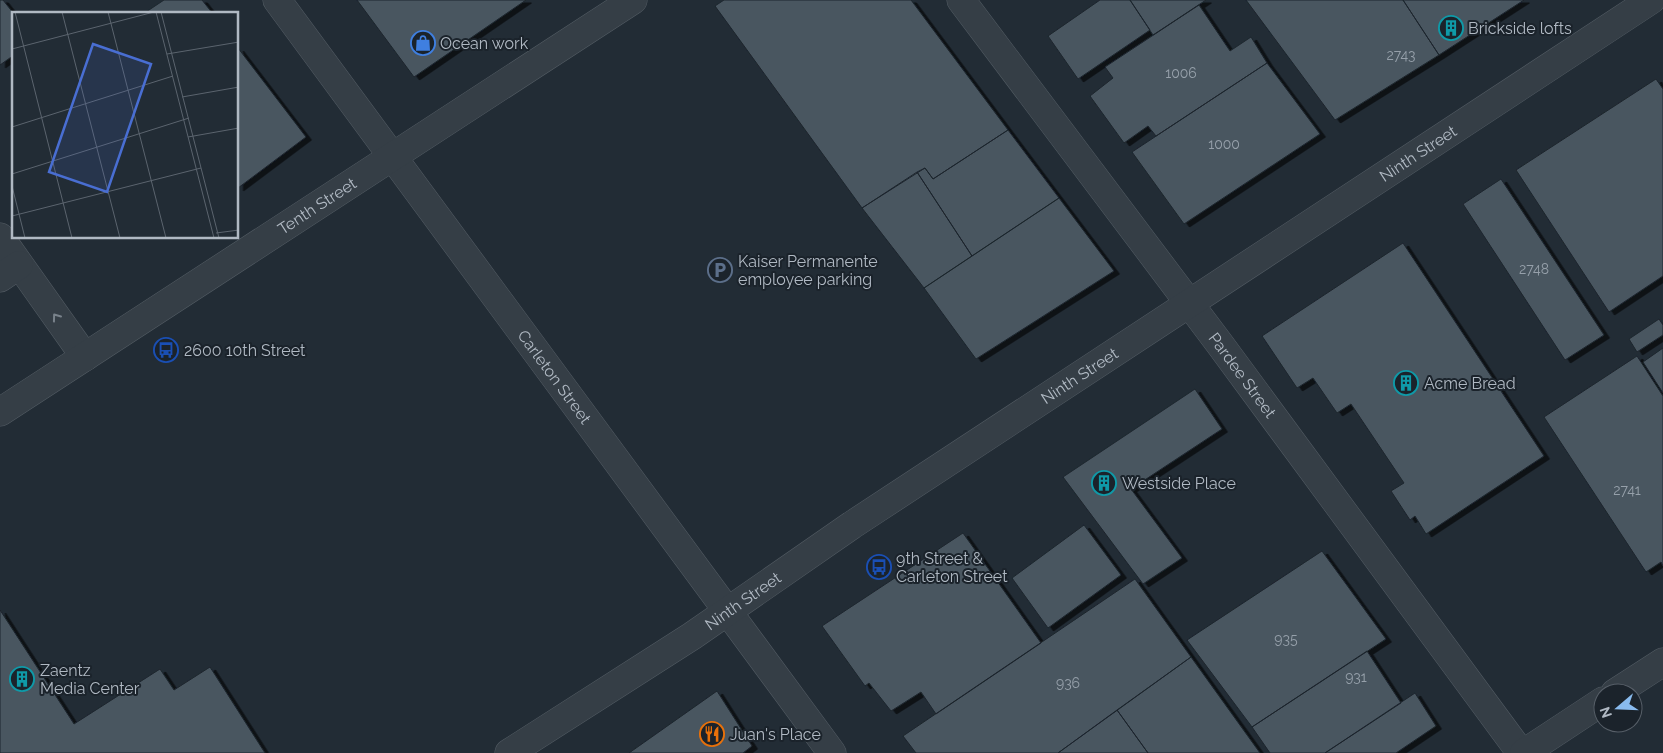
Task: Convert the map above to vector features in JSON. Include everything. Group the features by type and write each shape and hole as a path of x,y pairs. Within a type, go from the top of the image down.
{"street":[{"name":"Carleton Street","path":"277,0 832,753"},
{"name":"Tenth Street","path":"0,412 634,0"},
{"name":"Pardee Street","path":"961,0 1190,304 1523,753"},
{"name":"Ninth Street","path":"509,753 727,611 852,525 1651,0"},
{"path":"0,237 10,272 84,357"},
{"path":"1631,683 1663,662"},
{"path":"1523,753 1593,708"}],"building":[{"path":"0,0 3,0 12,12 12,56 0,65"},
{"path":"164,0 202,0 211,12 146,12"},
{"path":"357,0 526,0 414,77"},
{"path":"724,0 911,0 1008,130 933,179 925,168 862,208 715,6"},
{"path":"1100,0 1130,0 1150,30 1078,79 1048,36"},
{"path":"1130,0 1206,0 1153,35"},
{"path":"1246,0 1403,0 1439,55 1335,120"},
{"name":"Brickside lofts","path":"1403,0 1524,0 1439,55"},
{"path":"1199,5 1230,51 1251,37 1267,63 1156,136 1148,126 1124,143 1090,96 1113,78 1105,67"},
{"path":"239,49 306,137 239,187"},
{"path":"1267,63 1320,134 1184,224 1132,152"},
{"path":"1656,79 1663,89 1663,276 1609,312 1516,170"},
{"path":"1008,130 1059,198 972,256 917,172 925,168 933,179"},
{"path":"917,172 972,256 924,288 862,208"},
{"path":"1501,179 1604,335 1565,360 1463,204"},
{"path":"1059,198 1114,271 976,359 924,288"},
{"name":"Acme Bread","path":"1403,243 1544,456 1426,534 1415,516 1410,520 1391,491 1404,483 1351,404 1337,413 1313,378 1297,388 1262,336"},
{"path":"1659,319 1663,325 1663,335 1637,352 1629,339"},
{"path":"1663,348 1663,393 1643,362"},
{"path":"1637,356 1663,396 1663,566 1661,562 1646,572 1544,417"},
{"name":"Westside Place","path":"1195,389 1222,429 1131,489 1182,558 1143,584 1063,477"},
{"path":"1084,525 1121,575 1048,628 1012,578"},
{"path":"963,533 1041,643 936,714 921,692 891,711 869,683 865,686 822,626"},
{"path":"1322,551 1386,639 1252,727 1187,640"},
{"path":"1135,579 1191,657 1058,753 916,753 903,736"},
{"name":"Zaentz Media Center","path":"0,610 74,724 160,669 174,690 210,667 265,753 0,753"},
{"path":"1367,651 1401,703 1325,753 1270,753 1252,727"},
{"path":"1191,657 1260,753 1148,753 1117,710"},
{"path":"717,691 752,746 743,753 629,753"},
{"path":"1415,693 1436,726 1396,753 1325,753"},
{"path":"1117,710 1148,753 1058,753"}],"place":[{"name":"Brickside lofts","path":"1451,28"},
{"name":"Ocean work","path":"423,43"},
{"name":"Kaiser Permanente employee parking","path":"720,270"},
{"name":"2600 10th Street","path":"166,350"},
{"name":"Acme Bread","path":"1406,383"},
{"name":"Westside Place","path":"1104,483"},
{"name":"9th Street & Carleton Street","path":"879,567"},
{"name":"Zaentz Media Center","path":"22,679"},
{"name":"Juan's Place","path":"712,734"}]}
